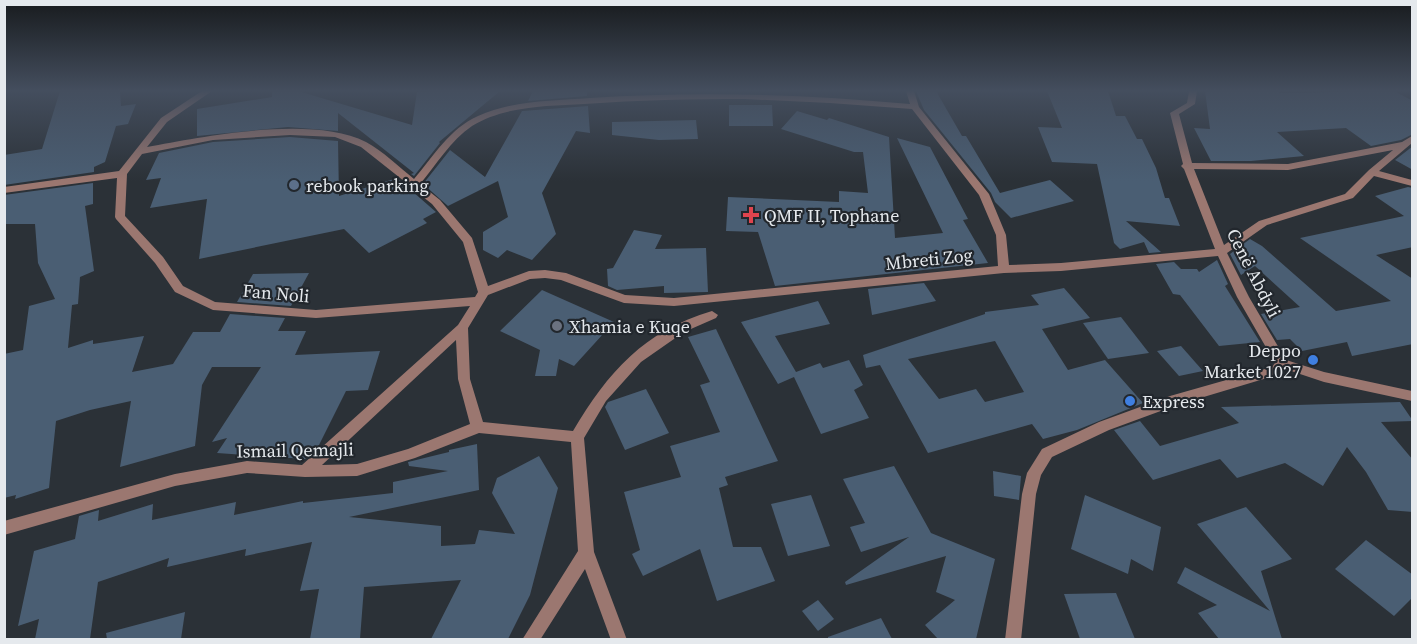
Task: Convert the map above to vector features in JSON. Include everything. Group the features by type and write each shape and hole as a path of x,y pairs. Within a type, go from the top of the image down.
{"street":[{"path":"4,190 122,174 163,121"},
{"path":"413,186 467,125 476,121"},
{"path":"926,121 984,194 1001,235 1004,269"},
{"name":"Cenë Abdyli","path":"1176,121 1186,166 1221,252 1281,363"},
{"path":"139,152 213,137 290,132 336,134 364,146 436,202 468,242 481,296 462,328 305,471"},
{"name":"Mbreti Zog","path":"1186,166 1288,167 1409,142"},
{"name":"Mbreti Zog","path":"481,296 529,275 545,274 562,276 624,299 674,302 1004,269 1061,267 1221,252 1263,223 1349,196 1372,172 1409,142"},
{"path":"1372,172 1413,183"},
{"name":"Fan Noli","path":"122,174 120,217 159,260 179,289 213,306 316,314 481,296"},
{"path":"619,639 586,552 577,437 601,397 648,350 679,328 712,315"},
{"path":"462,328 464,379 478,427 577,437"},
{"path":"1013,639 1029,494 1034,474 1047,453 1104,426 1175,400 1276,371 1281,363 1324,377 1413,396"},
{"name":"Ismail Qemajli","path":"4,528 175,480 248,467 305,471 357,470 410,454 478,427"},
{"path":"530,639 561,596 586,552"}],"building":[{"path":"51,121 129,121 128,124 116,126 105,162 94,167 94,172 4,185 4,155 42,149"},
{"path":"197,121 338,121 338,131 288,127 197,136"},
{"path":"348,121 399,121 412,125 413,121 464,121 439,142 414,176 411,174 414,173"},
{"path":"516,121 589,121 590,133 576,131 542,193 556,234 532,260 507,250 498,258 483,250 483,232 508,217 498,181 448,206 423,184 450,150 485,177"},
{"path":"696,121 698,139 659,140 612,135 612,122"},
{"path":"729,121 773,121 773,126 729,126"},
{"path":"788,121 839,121 889,137 895,238 943,233 897,138 930,147 968,219 963,220 988,263 775,286 758,232 726,231 728,197 839,202 839,191 868,193 863,152 854,152 781,129"},
{"path":"933,121 953,121 962,136 966,136 1000,193 1050,180 1074,201 1011,218 995,202 991,193"},
{"path":"1059,121 1128,121 1137,139 1142,139 1156,168 1165,198 1169,198 1180,226 1126,221 1161,252 1149,253 1144,242 1120,249 1114,243 1097,164 1052,162 1038,127 1062,128"},
{"path":"1209,121 1413,121 1413,134 1401,140 1371,146 1346,128 1277,132 1304,156 1251,161 1211,161 1194,128 1210,129"},
{"path":"290,137 338,141 339,196 397,178 436,212 423,219 427,223 369,253 344,229 199,259 207,199 150,208 161,178 146,180 159,153 213,142"},
{"path":"1413,146 1413,170 1395,160"},
{"path":"93,183 93,204 85,206 94,271 80,277 78,304 72,305 68,348 93,340 93,344 144,336 132,372 173,364 193,332 220,332 230,314 285,318 278,331 306,331 295,355 380,351 368,390 346,391 317,449 305,459 217,453 227,438 212,442 261,367 212,367 202,385 195,446 120,467 131,401 90,410 56,421 49,488 15,499 16,495 4,498 4,354 23,350 29,306 55,299 38,263 35,224 4,224 4,195"},
{"path":"1408,187 1413,188 1413,247 1376,255 1413,279 1413,344 1352,356 1347,342 1302,351 1290,339 1277,340 1261,314 1300,307 1255,266 1241,275 1230,254 1250,239 1262,246 1336,311 1391,301 1300,238 1404,216 1375,196"},
{"path":"634,230 662,235 655,249 706,248 708,292 664,293 664,286 617,290 608,286 607,269 613,268"},
{"path":"1217,260 1228,284 1225,286 1260,342 1219,346 1180,295 1173,294 1156,264 1174,262 1181,269 1197,269 1199,272"},
{"path":"309,273 291,306 237,302 253,274"},
{"path":"924,283 936,301 872,315 868,289"},
{"path":"1064,288 1090,318 1042,329 1068,370 1105,360 1143,403 1077,430 1043,439 1032,424 928,453 880,365 866,368 863,355 985,314 985,312 1039,305 1031,295","holes":["995,341 1024,392 985,402 976,389 939,399 908,359"]},
{"name":"Xhamia e Kuqe","path":"542,290 614,322 574,366 559,359 556,376 535,376 540,350 500,331"},
{"path":"818,301 830,324 775,336 796,372 820,363 823,368 849,360 863,385 854,390 869,418 821,434 794,377 778,384 741,322"},
{"path":"1121,317 1149,353 1108,359 1083,323"},
{"path":"716,329 778,461 725,477 728,485 719,488 733,547 761,547 775,581 717,601 700,549 643,576 632,554 640,550 624,492 681,477 670,446 720,432 700,385 710,382 688,337"},
{"path":"1181,346 1203,371 1179,376 1157,351"},
{"path":"646,389 669,433 625,450 605,407 608,402"},
{"path":"1400,402 1413,421 1381,422 1413,460 1413,512 1388,510 1366,472 1347,447 1323,486 1285,463 1237,478 1220,459 1153,480 1114,430 1140,421 1160,446 1239,423 1221,407"},
{"path":"477,444 479,490 349,517 441,526 441,546 475,544 479,530 515,534 492,493 497,478 539,456 558,488 530,595 508,639 431,639 461,580 364,587 360,639 310,639 319,589 300,591 312,542 245,556 246,549 167,567 169,558 98,582 90,639 35,639 39,619 18,626 34,551 75,539 79,516 99,510 98,521 153,504 152,520 236,502 234,515 303,501 303,503 393,493 393,482 448,471 409,466 408,462"},
{"path":"894,466 931,533 995,559 976,639 938,639 925,625 955,600 936,592 946,556 846,585 845,582 909,537 861,552 850,527 865,523 843,479"},
{"path":"993,471 1021,476 1019,500 994,496"},
{"path":"811,495 830,546 788,556 771,504"},
{"path":"1085,495 1161,527 1153,571 1131,559 1128,574 1071,549"},
{"path":"1246,507 1292,559 1261,571 1282,639 1219,639 1198,613 1217,605 1177,583 1185,567 1270,611 1197,524"},
{"path":"1366,540 1413,575 1413,597 1394,616 1335,569"},
{"path":"1116,593 1135,639 1080,639 1064,594"},
{"path":"818,600 834,619 818,631 802,611"},
{"path":"185,612 181,639 107,639 106,633"},
{"path":"881,618 892,639 828,639 828,637"}],"place":[{"name":"rebook parking","path":"294,185"},
{"name":"QMF II, Tophane","path":"751,215"},
{"name":"Xhamia e Kuqe","path":"557,326"},
{"name":"Deppo Market 1027","path":"1313,360"},
{"name":"Express","path":"1130,401"}]}
